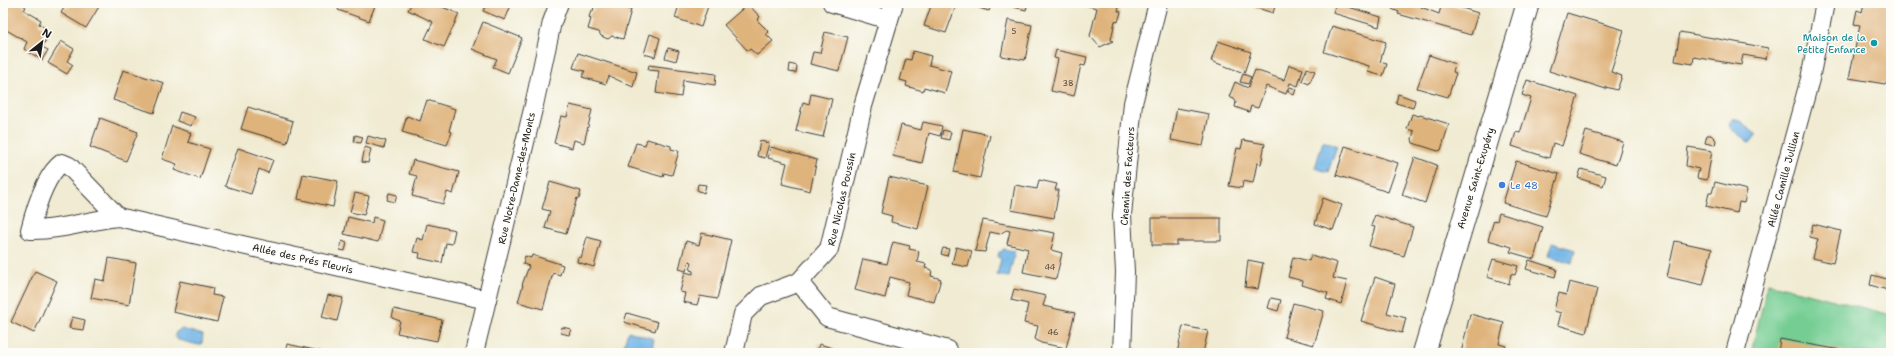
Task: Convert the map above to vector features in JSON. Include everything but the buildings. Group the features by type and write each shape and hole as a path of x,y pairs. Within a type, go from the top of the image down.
{"main road":[{"name":"Avenue Saint-Exupéry","path":"1424,353 1528,3"}],"street":[{"name":"Rue Notre-Dame-des-Monts","path":"474,353 552,22 559,3"},
{"path":"832,3 889,20"},
{"name":"Rue Nicolas Poussin","path":"734,353 743,314 761,296 799,282 829,249 863,106 894,3"},
{"name":"Chemin des Facteurs","path":"1122,353 1125,272 1122,215 1131,118 1133,103 1158,3"},
{"name":"Allée Camille Jullian","path":"1735,353 1810,79 1825,3"},
{"name":"Allée des Prés Fleuris","path":"118,217 69,166 62,163 56,168 46,186 34,212 30,230 44,231 96,219 118,217 487,300"},
{"path":"799,282 827,317 948,350"}],"green space":[{"path":"1768,283 1891,315 1891,353 1751,353"}],"water":[{"path":"1733,119 1737,119 1757,134 1750,143 1730,128 1729,123"},
{"path":"1323,141 1337,146 1328,172 1315,168"},
{"path":"1552,243 1575,250 1572,263 1548,256"},
{"path":"1003,249 1015,251 1009,277 997,275 1001,259 998,257 999,252 1002,252"},
{"path":"182,329 203,335 202,343 199,345 178,340 175,336 176,332"},
{"path":"628,331 654,339 651,353 624,344"}],"place":[{"name":"Maison de la Petite Enfance","path":"1874,43"},
{"name":"Le 48","path":"1502,185"}]}
